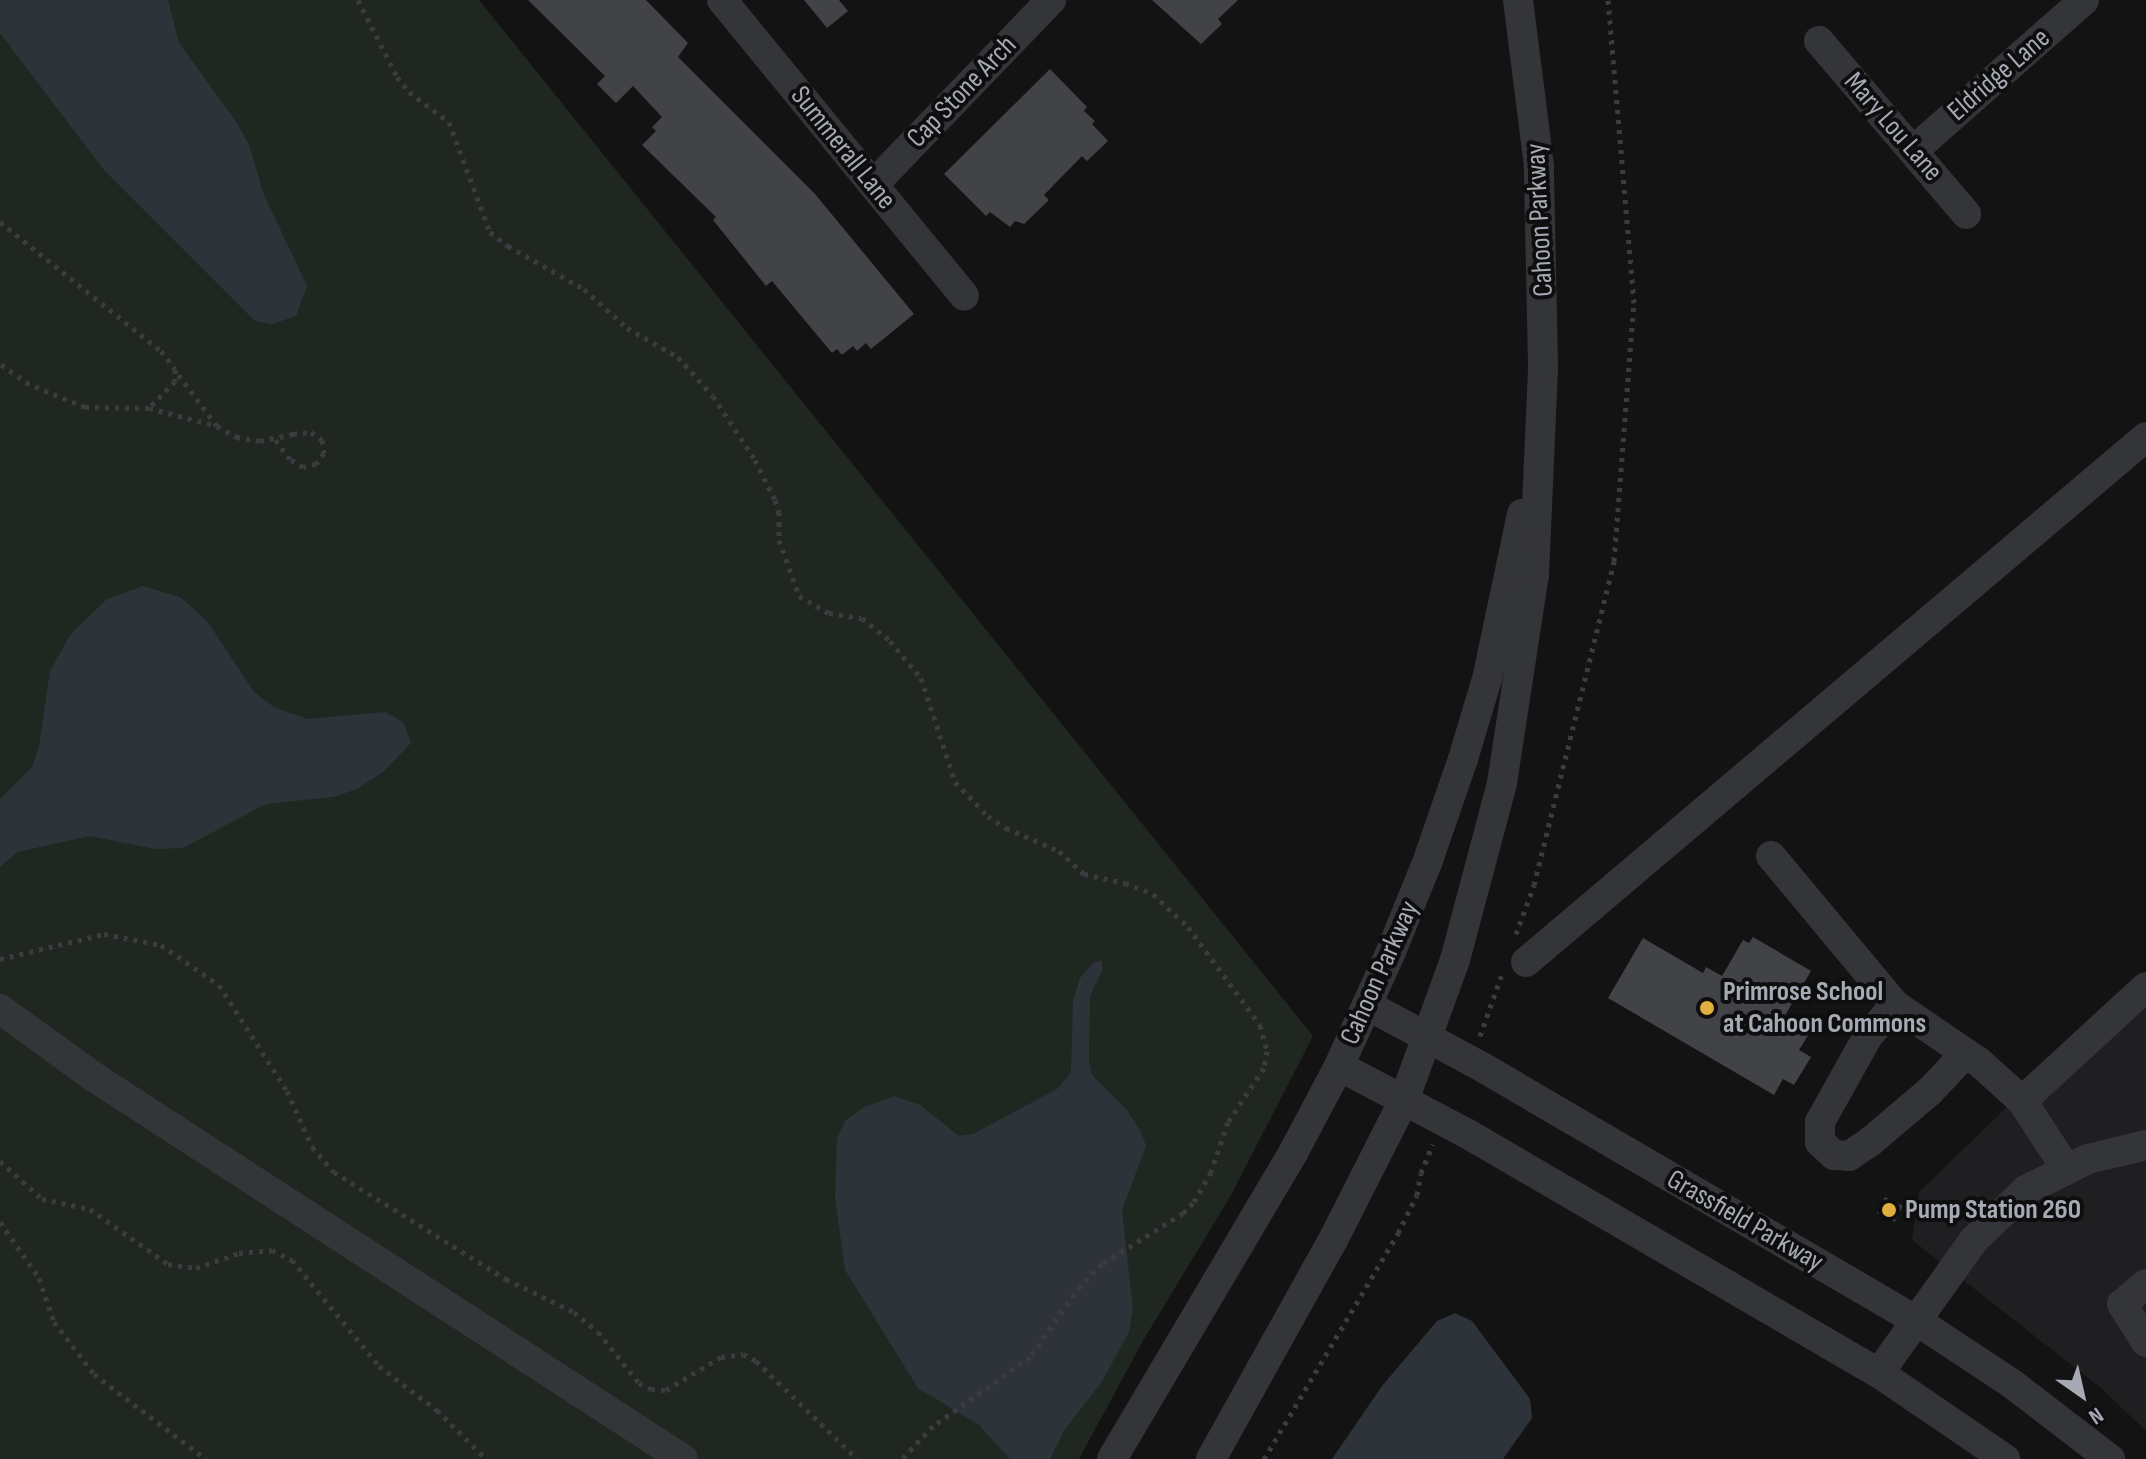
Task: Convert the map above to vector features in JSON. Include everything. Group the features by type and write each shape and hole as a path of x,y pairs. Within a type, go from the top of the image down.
{"street":[{"name":"Summerall Lane","path":"722,0 964,296"},
{"name":"Cap Stone Arch","path":"873,185 1051,0"},
{"name":"Cahoon Parkway","path":"1211,1459 1333,1240 1404,1100 1429,1039 1464,928 1502,783 1534,575 1544,316 1539,166 1518,0"},
{"name":"Eldridge Lane","path":"1913,151 2084,0"},
{"name":"Mary Lou Lane","path":"1819,41 1966,214"},
{"path":"1514,959 2146,437"},
{"name":"Cahoon Parkway","path":"1112,1459 1169,1357 1266,1200 1339,1066 1427,863 1487,679 1538,442"},
{"path":"1771,856 1895,1005 1966,1053 2022,1101 2067,1170"},
{"path":"2022,1101 2146,987"},
{"name":"Grassfield Parkway","path":"1367,1005 1469,1060 1917,1321 2011,1383 2110,1459"},
{"path":"1895,1005 1868,1036 1820,1122 1820,1142 1834,1155 1849,1156 1871,1141 1930,1091 1966,1053"},
{"path":"0,1009 94,1077 683,1459"},
{"path":"1339,1066 1443,1121 1879,1373 2005,1459"},
{"path":"1879,1373 1974,1240 2026,1190 2088,1159 2146,1145"},
{"path":"2146,1284 2122,1304 2146,1342"}],"path":[{"path":"358,0 397,77 409,92 449,122 490,232 508,246 584,289 627,328 678,357 713,396 755,460 775,500 779,512 779,540 799,596 829,613 862,618 890,641 921,678 955,782 988,816 1006,828 1059,851 1084,874 1125,883 1153,894 1188,927 1260,1025 1267,1051 1264,1068 1228,1122 1211,1172 1183,1213 1102,1264 1080,1286 1030,1357 933,1426 902,1459"},
{"path":"1469,1060 1514,959 1614,561 1634,303 1608,0"},
{"path":"0,222 161,351 217,426"},
{"path":"0,364 29,384 85,407 149,408 217,426 236,437 260,441 274,438 311,432 322,440 324,453 316,464 303,467 290,459 274,438"},
{"path":"149,408 175,381 175,369"},
{"path":"0,959 104,934 161,945 219,985 287,1091 312,1147 334,1172 506,1279 574,1312 598,1332 639,1383 651,1389 666,1390 721,1357 743,1354 756,1361 857,1459"},
{"path":"1264,1459 1412,1207 1421,1173 1443,1121"},
{"path":"0,1161 42,1199 90,1209 168,1264 196,1268 239,1253 272,1250 292,1260 379,1366 437,1410 486,1459"},
{"path":"0,1222 39,1278 54,1322 94,1374 206,1459"}],"shaded area":[{"path":"0,0 479,0 1313,1036 1230,1197 1144,1339 1079,1459 0,1459"},
{"path":"0,0 168,0 179,43 237,123 249,145 264,195 307,286 296,316 272,324 255,321 104,170 0,33"},
{"path":"143,586 180,597 207,621 254,692 275,708 308,719 385,712 403,722 411,743 383,772 357,789 333,797 266,804 183,848 155,849 90,836 17,852 0,867 0,799 32,767 39,747 50,671 71,634 107,599"},
{"path":"1102,961 1102,971 1090,996 1089,1060 1092,1075 1126,1109 1146,1146 1122,1210 1133,1309 1129,1332 1101,1383 1065,1429 1050,1459 1010,1459 979,1425 918,1388 845,1270 835,1197 837,1139 845,1121 864,1107 894,1096 920,1105 959,1136 973,1134 1057,1089 1071,1073 1073,1000 1080,978 1094,962"},
{"path":"2146,973 2146,1431 2101,1388 1912,1240 1919,1192"},
{"path":"1455,1313 1472,1321 1530,1399 1532,1418 1503,1459 1332,1459 1382,1386 1437,1321"}],"building":[{"path":"528,0 646,0 688,43 678,57 815,194 914,314 871,349 866,343 857,351 853,346 842,355 837,349 832,353 772,281 766,286 713,220 716,217 642,145 656,131 652,127 662,117 633,86 616,103 597,84 605,76"},
{"path":"804,0 839,0 848,11 827,28"},
{"path":"1152,0 1238,0 1218,19 1222,24 1201,44"},
{"path":"1050,69 1087,107 1084,111 1095,121 1092,124 1108,141 1087,161 1082,156 1044,195 1049,200 1024,224 1015,221 1010,227 990,212 986,216 944,174"},
{"name":"Primrose School at Cahoon Commons","path":"1753,937 1811,971 1783,1019 1809,1034 1799,1050 1811,1057 1794,1085 1783,1079 1774,1095 1608,998 1643,938 1703,973 1706,967 1722,976 1743,940 1749,943"},
{"name":"Pump Station 260","path":"1885,1197 1903,1206 1895,1222 1877,1213"}],"place":[{"name":"Primrose School at Cahoon Commons","path":"1707,1008"},
{"name":"Pump Station 260","path":"1889,1210"}]}
